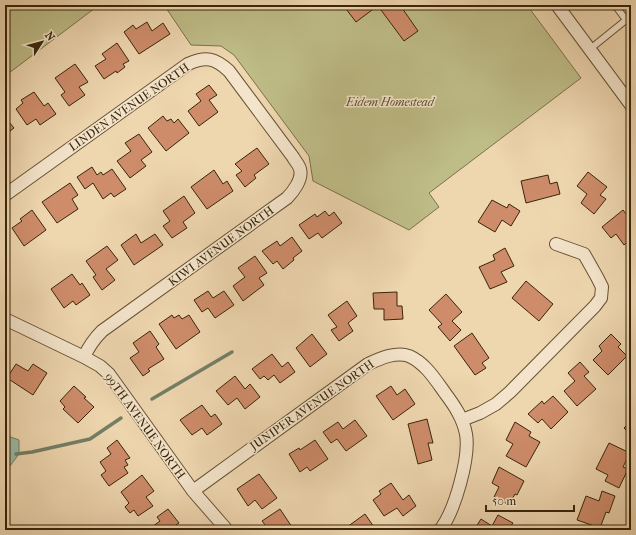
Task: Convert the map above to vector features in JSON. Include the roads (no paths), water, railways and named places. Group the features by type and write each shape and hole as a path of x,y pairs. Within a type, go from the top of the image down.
{"street":[{"path":"557,5 631,105"},
{"name":"LINDEN AVENUE NORTH","path":"5,195 188,64 199,59 209,59 220,63 229,71 264,118"},
{"name":"KIWI AVENUE NORTH","path":"84,357 94,338 102,331 295,190 299,179 300,170 293,157 264,118"},
{"path":"462,420 480,413 496,404 510,392 595,306 601,298 602,287 584,254 556,244"},
{"name":"99TH AVENUE NORTH","path":"5,319 84,357 100,366 109,374 193,491 227,530"},
{"name":"JUNIPER AVENUE NORTH","path":"193,491 368,364 380,358 395,355 408,356 422,364 432,374 455,407 462,420 466,434 467,449 460,486 452,507 440,530"}],"lane":[{"path":"590,49 629,20 615,5"}],"waterway":[{"path":"152,399 232,352"},
{"path":"16,454 32,452 90,439 121,418"}],"park label":[{"name":"Eidem Homestead","path":"390,102"}]}
